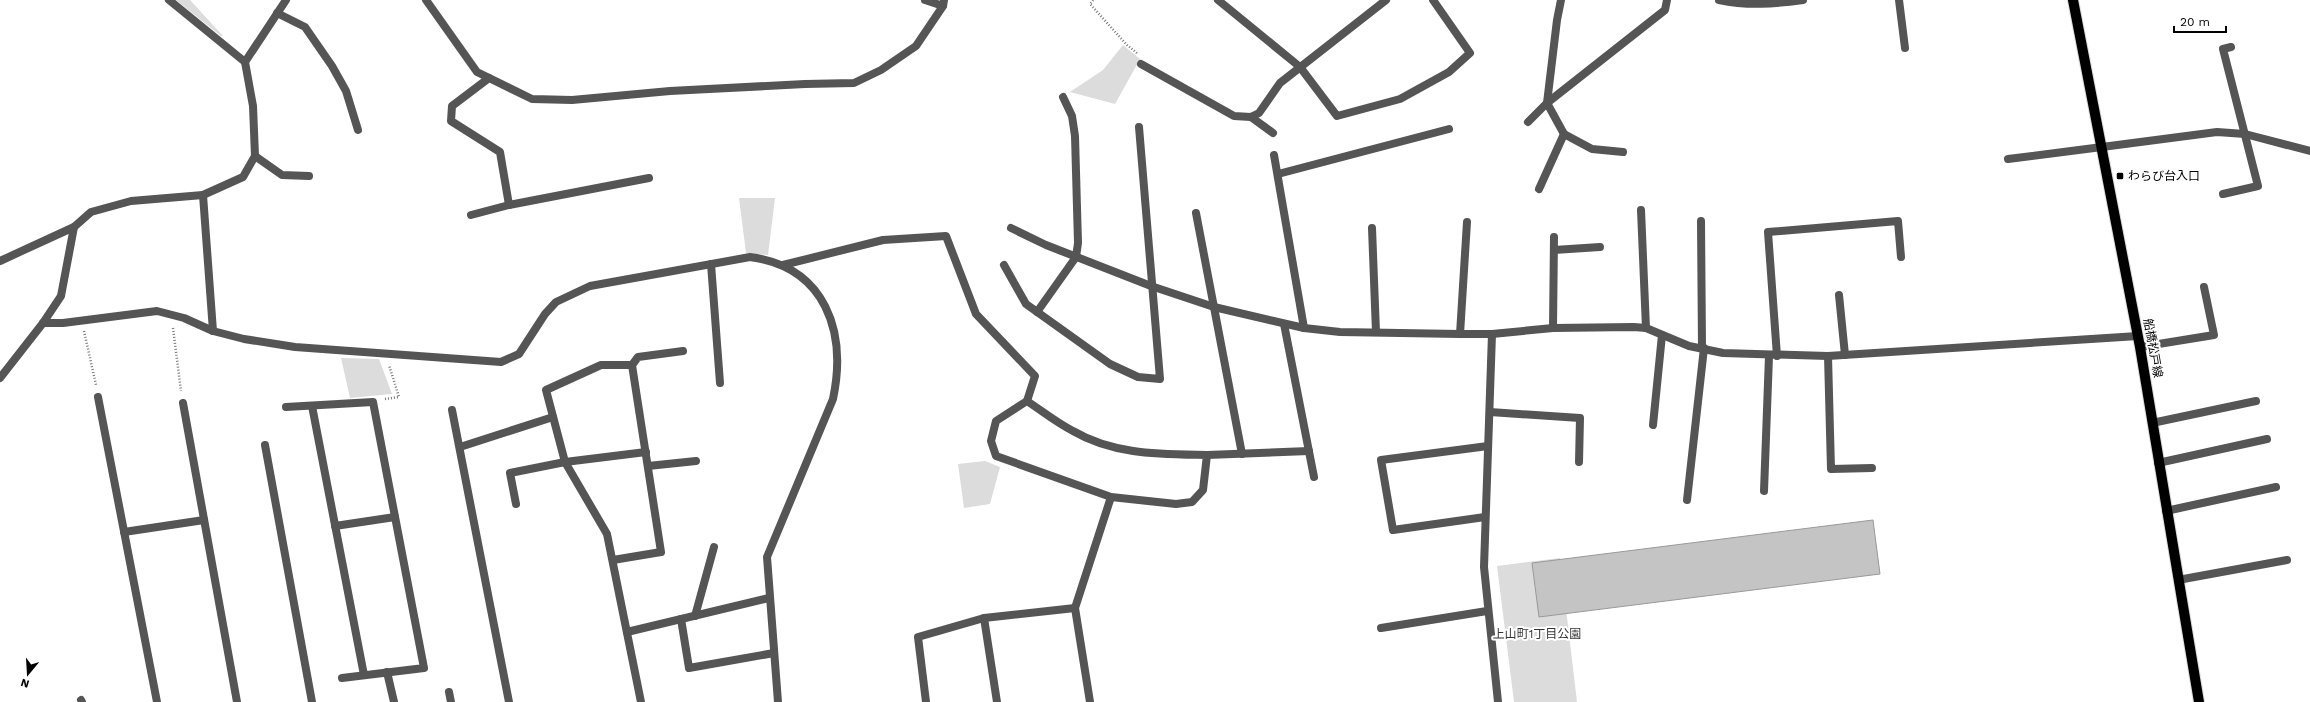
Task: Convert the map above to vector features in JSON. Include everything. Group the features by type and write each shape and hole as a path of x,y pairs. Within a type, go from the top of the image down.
{"main road":[{"name":"船橋松戸線","path":"2073,0 2140,347 2158,463 2199,702"}],"street":[{"path":"0,261 74,227 91,212 131,201 203,195 244,176 255,156 253,106 245,62 169,0"},
{"path":"245,62 286,0"},
{"path":"426,0 477,72 532,99 572,100 678,91 805,84 854,83 881,70 916,46 944,3 925,0"},
{"path":"1218,0 1300,67 1337,116 1400,99 1449,72 1470,53 1432,0"},
{"path":"1141,64 1234,116 1251,117 1259,113 1280,83 1386,0"},
{"path":"1561,0 1557,20 1547,103 1564,134 1592,149 1623,152"},
{"path":"1528,122 1547,103 1665,10 1666,0"},
{"path":"1719,0 1736,4 1768,5 1803,0"},
{"path":"1899,0 1905,48"},
{"path":"277,13 305,27 332,66 346,91 358,130"},
{"path":"2223,194 2258,186 2223,49 2231,47"},
{"path":"490,78 452,106 451,121 500,152 509,205"},
{"path":"1037,312 1076,257 1078,243 1076,136 1072,116 1063,97"},
{"path":"1251,117 1273,133"},
{"path":"1004,265 1026,304 1110,364 1138,376 1160,379 1151,286 1139,126"},
{"path":"1278,174 1449,129"},
{"path":"2008,159 2217,132 2245,134 2310,151"},
{"path":"1539,189 1564,134"},
{"path":"1274,155 1304,328"},
{"path":"255,156 282,175 309,176"},
{"path":"471,215 509,205 649,178"},
{"path":"203,195 213,331"},
{"path":"1641,210 1646,328"},
{"path":"1196,213 1242,454"},
{"path":"1687,500 1703,348 1701,221"},
{"path":"1764,491 1773,356 1768,232 1898,221 1901,257"},
{"path":"1460,334 1468,222"},
{"path":"0,378 43,323 61,296 74,227"},
{"path":"1011,228 1076,257 1151,286 1214,307 1304,328 1340,332 1492,334 1554,328 1646,328 1689,346 1723,353 1773,356 1828,356 2138,336"},
{"path":"1372,228 1376,332"},
{"path":"783,265 883,240 946,236 976,314 1035,376 1027,401 996,421 991,441 996,456 1111,497 1176,504 1192,502 1203,490 1207,455"},
{"path":"1554,237 1554,328"},
{"path":"1554,250 1600,247"},
{"path":"43,323 158,311 184,318 213,331 244,339 295,347 501,362 519,354 545,314 556,302 590,286 750,257 768,260 783,265 806,282 823,301 832,322 838,349 837,381 833,399 767,557 778,702"},
{"path":"711,264 720,383"},
{"path":"2140,347 2214,335 2204,287"},
{"path":"1840,295 1845,355"},
{"path":"1284,324 1314,477"},
{"path":"1492,334 1484,567 1487,611 1498,702"},
{"path":"1653,425 1662,335"},
{"path":"641,702 607,534 565,462 546,390 601,365 632,364 638,357 683,352"},
{"path":"1828,356 1831,469 1872,468"},
{"path":"613,560 662,552 632,364"},
{"path":"98,397 157,702"},
{"path":"1027,401 1074,432 1111,447 1151,454 1207,455 1308,451"},
{"path":"2152,423 2256,401"},
{"path":"286,407 373,402 424,668 342,678"},
{"path":"183,403 237,702"},
{"path":"312,406 364,675"},
{"path":"452,410 509,702"},
{"path":"1490,412 1580,418 1580,462"},
{"path":"460,447 553,417"},
{"path":"2158,463 2267,439"},
{"path":"265,445 312,702"},
{"path":"1485,517 1393,530 1381,460 1488,446"},
{"path":"516,504 510,472 565,462 646,452"},
{"path":"648,466 696,461"},
{"path":"2166,511 2276,487"},
{"path":"1090,702 1075,608 1111,497"},
{"path":"335,526 395,517"},
{"path":"124,532 204,520"},
{"path":"695,616 714,547"},
{"path":"2178,580 2287,560"},
{"path":"627,632 769,598"},
{"path":"926,702 918,637 984,618 1075,608"},
{"path":"1381,628 1487,611"},
{"path":"984,618 997,702"},
{"path":"681,619 689,668 774,653"},
{"path":"387,672 394,702"},
{"path":"449,692 451,702"}],"path":[{"path":"1093,0 1090,4 1127,45 1144,58 1141,64"},
{"path":"171,314 183,403"},
{"path":"81,320 98,397"},
{"path":"373,402 399,397 385,353"}],"green space":[{"path":"176,0 190,0 223,36 221,36"},
{"path":"1123,45 1140,59 1115,104 1070,92 1103,70"},
{"path":"739,198 775,198 768,255 746,253"},
{"path":"341,358 379,359 392,394 350,398"},
{"path":"985,461 1000,467 990,504 964,508 958,464"},
{"name":"上山町1丁目公園","path":"1560,558 1577,702 1514,702 1497,566"}],"building":[{"path":"1873,520 1880,574 1539,617 1532,563"}],"place":[{"name":"わらび台入口","path":"2120,176"}]}
